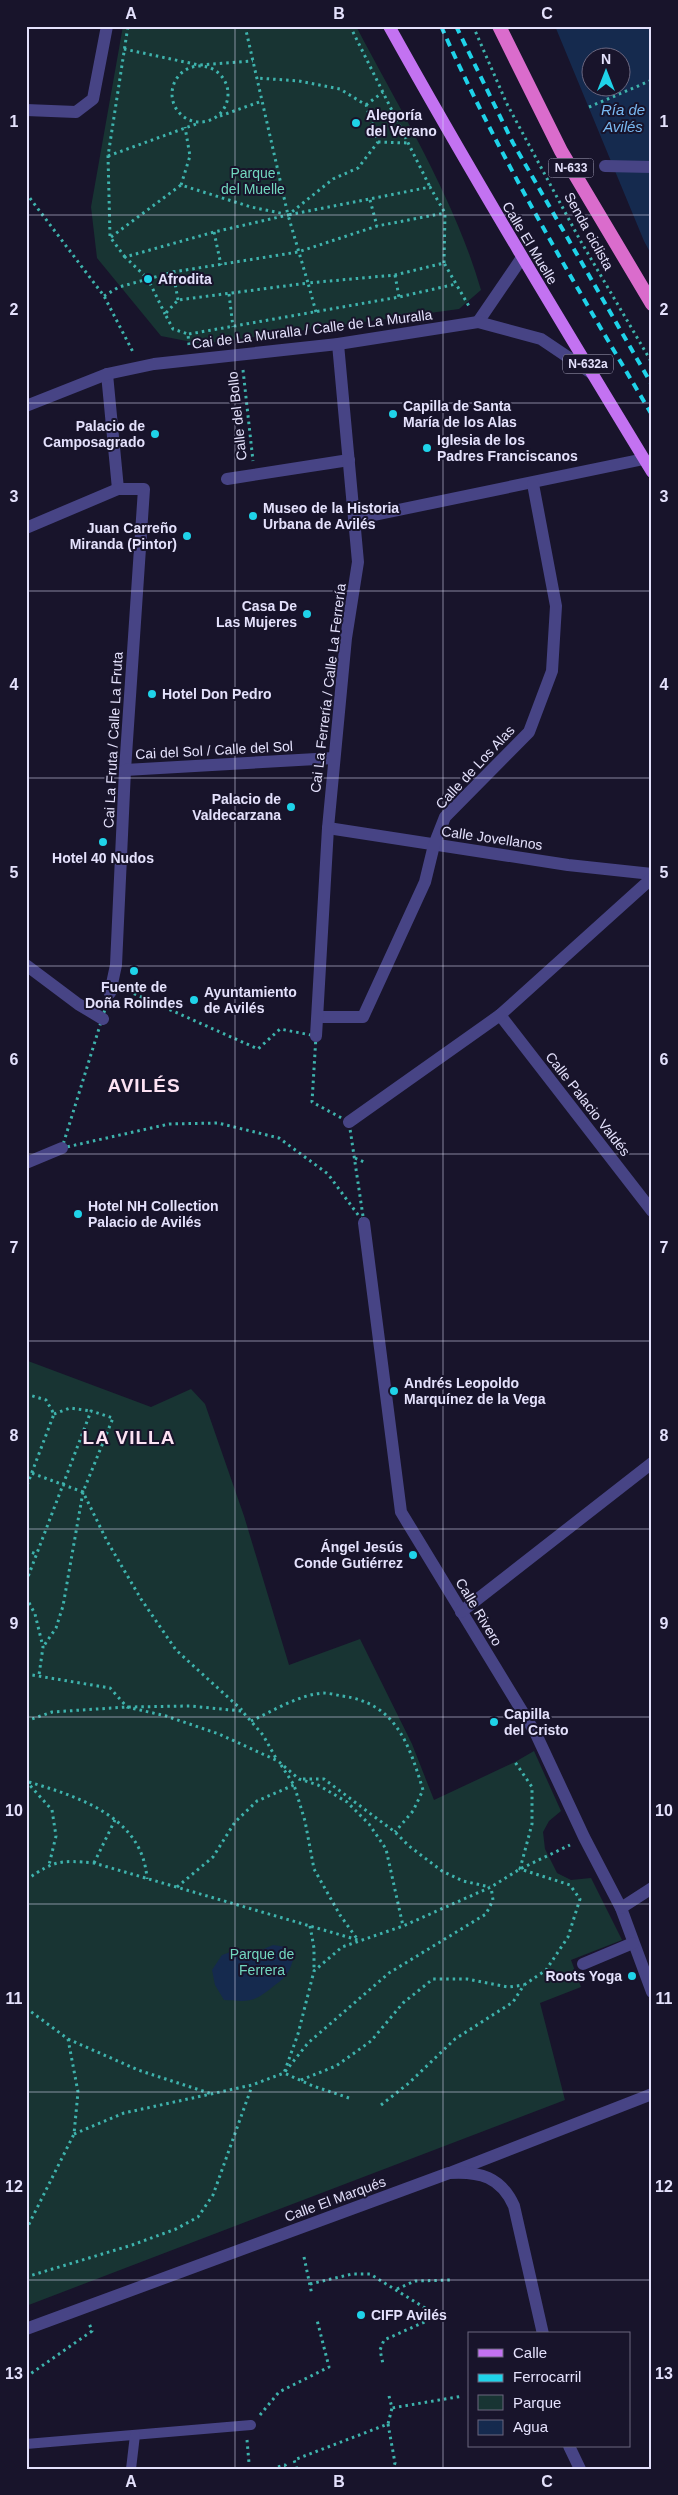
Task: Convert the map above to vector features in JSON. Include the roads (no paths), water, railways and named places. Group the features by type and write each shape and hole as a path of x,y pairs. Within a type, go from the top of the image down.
{"highway":[{"name":"N-633","path":"500,26 561,151 652,304"}],"main road":[{"name":"Calle El Muelle","path":"389,26 521,259 595,376 652,472"}],"street":[{"path":"26,110 76,112 93,99 107,26"},
{"path":"605,166 652,167"},
{"path":"478,322 521,259"},
{"name":"Cai de La Muralla / Calle de La Muralla","path":"26,406 107,374 141,367 338,344 478,322 541,339 595,376"},
{"name":"Cai La Ferrería / Calle La Ferrería","path":"316,1036 334,758 346,638 358,562 338,344"},
{"path":"26,528 118,489 107,374"},
{"path":"355,519 533,484 644,459"},
{"path":"227,479 349,460"},
{"name":"Calle de Los Alas","path":"318,1017 362,1017 425,882 434,845 445,817 529,732 552,671 556,606 533,484"},
{"name":"Cai La Fruta / Calle La Fruta","path":"110,993 116,965 125,770 144,489 118,489"},
{"name":"Cai del Sol / Calle del Sol","path":"125,770 334,758"},
{"name":"Calle Jovellanos","path":"328,828 652,876"},
{"path":"349,1122 500,1015 652,876"},
{"path":"26,965 78,1004 103,1019"},
{"name":"Calle Palacio Valdés","path":"500,1015 652,1211"},
{"path":"26,1163 62,1148"},
{"name":"Calle Rivero","path":"364,1223 401,1512 460,1612 536,1734 584,1837 621,1908 652,1992"},
{"path":"460,1612 652,1463"},
{"path":"621,1908 652,1888"},
{"path":"583,1964 633,1943"},
{"name":"Calle El Marqués","path":"26,2329 449,2173 652,2094"},
{"path":"449,2173 470,2172 493,2180 507,2190 514,2206 543,2332"},
{"path":"570,2448 580,2469"}],"lane":[{"path":"26,2444 251,2425"},
{"path":"131,2469 135,2435"}],"water":[{"name":"Ría de Avilés","path":"555,26 652,26 652,256 585,98 630,98 630,48 580,48 580,86"},
{"path":"273,1945 286,1947 293,1960 284,1977 262,1995 252,2000 224,2000 215,1985 212,1970 222,1955 239,1949 259,1951"}],"railway":[{"path":"441,26 514,175 568,272 652,415"},
{"path":"456,26 513,143 652,385"}],"place":[{"name":"Alegoría del Verano","path":"356,123"},
{"name":"Afrodita","path":"148,279"},
{"name":"Capilla de Santa María de los Alas","path":"393,414"},
{"name":"Palacio de Camposagrado","path":"155,434"},
{"name":"Iglesia de los Padres Franciscanos","path":"427,448"},
{"name":"Museo de la Historia Urbana de Avilés","path":"253,516"},
{"name":"Juan Carreño Miranda (Pintor)","path":"187,536"},
{"name":"Casa De Las Mujeres","path":"307,614"},
{"name":"Hotel Don Pedro","path":"152,694"},
{"name":"Palacio de Valdecarzana","path":"291,807"},
{"name":"Hotel 40 Nudos","path":"103,842"},
{"name":"Fuente de Doña Rolindes","path":"134,971"},
{"name":"Ayuntamiento de Avilés","path":"194,1000"},
{"name":"Hotel NH Collection Palacio de Avilés","path":"78,1214"},
{"name":"Andrés Leopoldo Marquínez de la Vega","path":"394,1391"},
{"name":"Ángel Jesús Conde Gutiérrez","path":"413,1555"},
{"name":"Capilla del Cristo","path":"494,1722"},
{"name":"Roots Yoga","path":"632,1976"},
{"name":"CIFP Avilés","path":"361,2315"}],"district":[{"name":"AVILÉS","path":"144,1085"},
{"name":"LA VILLA","path":"129,1437"}],"park label":[{"name":"Parque del Muelle","path":"253,182"},
{"name":"Parque de Ferrera","path":"262,1962"}]}
